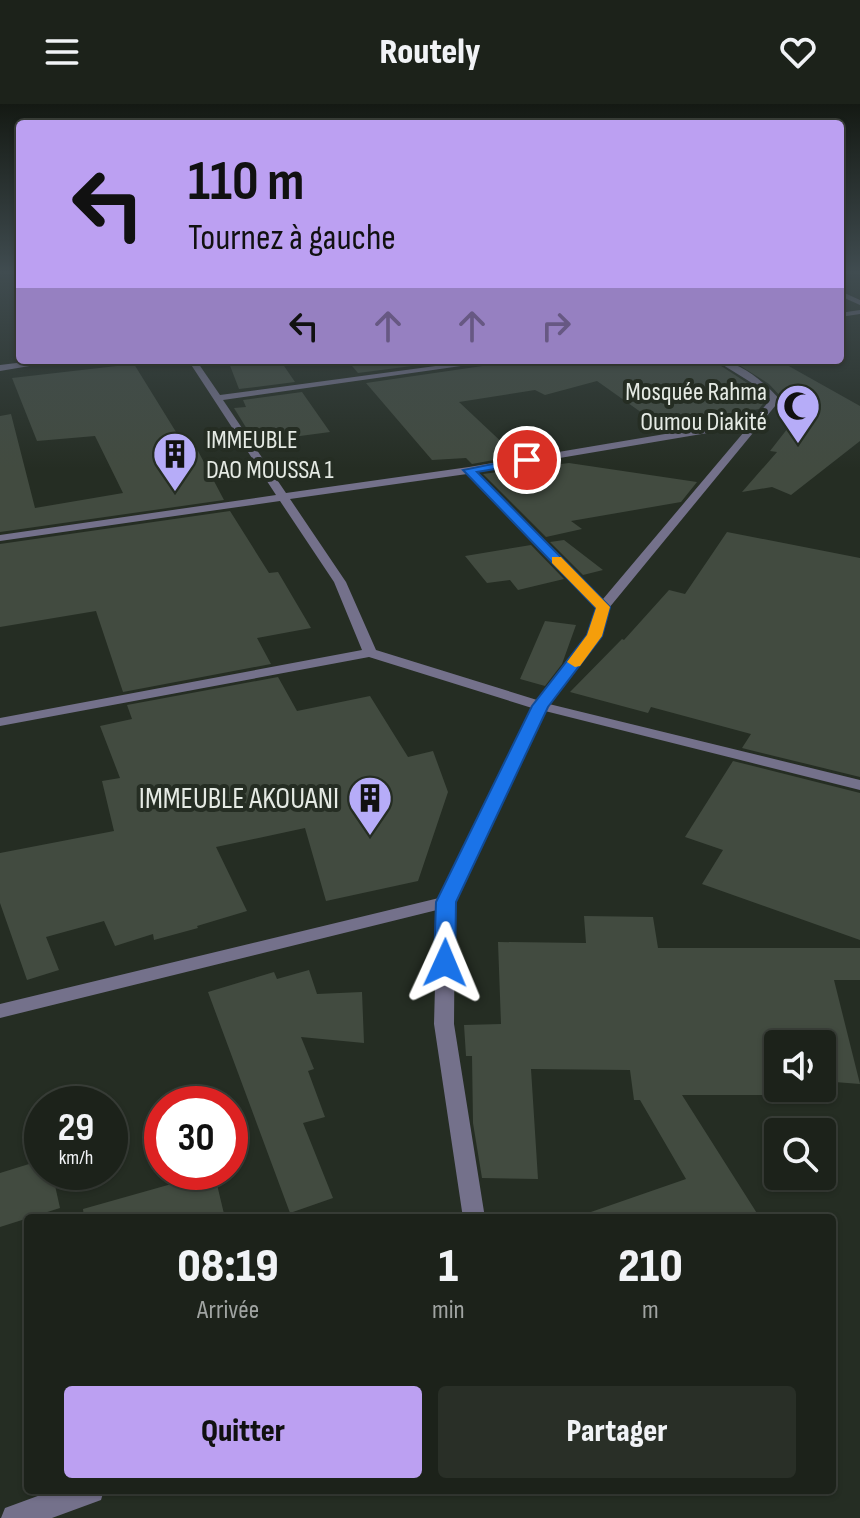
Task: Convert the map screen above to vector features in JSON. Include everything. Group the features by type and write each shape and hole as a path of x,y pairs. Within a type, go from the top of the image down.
{"street":[{"path":"0,368 30,364"},
{"path":"195,364 340,582 370,653"},
{"path":"434,364 439,368"},
{"path":"218,398 469,364"},
{"path":"473,1214 444,1024 446,902 540,706 595,636 603,607 775,400 771,393 725,364"},
{"path":"0,538 469,470 758,421"},
{"path":"469,470 603,607"},
{"path":"0,722 370,653 540,706 860,785"},
{"path":"0,1011 446,902"},
{"path":"15,1518 80,1494"}],"building":[{"path":"134,364 189,453 198,451 224,500 0,532 0,416 11,414 35,508 123,493 95,436 37,441 12,378"},
{"path":"229,364 283,364 295,382 239,389"},
{"path":"350,364 427,364 358,373"},
{"path":"496,364 718,364 758,390 766,400 759,409 659,425 597,381 545,395 535,390 459,402 509,449 493,452 516,456 472,464 466,458 432,460 366,383"},
{"path":"737,364 785,364 860,406 860,441 791,495 772,487 742,492 777,452 770,451 809,401 780,405 782,398 769,384"},
{"path":"302,392 330,432 255,442 234,408 246,407 243,400"},
{"path":"569,463 697,482 681,502 571,521 582,529 546,537 483,474"},
{"path":"230,511 269,573 278,572 311,628 257,638 271,664 123,692 96,611 0,627 0,544"},
{"path":"727,532 860,558 860,777 742,748 751,734 651,707 648,713 570,692 624,640 669,590 685,594"},
{"path":"564,540 603,570 583,575 550,542"},
{"path":"531,545 564,579 518,590 510,580 487,583 465,556"},
{"path":"545,621 576,625 562,664 545,686 520,679"},
{"path":"278,677 297,711 370,696 408,757 433,751 448,792 418,881 326,901 305,828 216,847 247,911 154,940 153,934 115,946 104,921 46,937 59,970 27,980 0,903 0,853 114,831 102,781 120,778 100,726 132,719 127,705"},
{"path":"733,761 860,793 860,940 702,884 723,850 685,837"},
{"path":"584,916 653,917 658,948 860,948 860,980 834,980 860,1084 836,1082 836,1030 764,1030 764,1095 682,1095 757,1214 588,1214 686,1179 640,1100 634,1100 630,1070 531,1069 538,1179 482,1178 473,1123 472,1056 466,1056 464,1025 501,1024 498,942 586,943"},
{"path":"309,970 317,994 362,992 364,1043 301,1037 314,1069 308,1071 325,1117 303,1123 333,1198 290,1213 248,1100 248,1086 243,1086 208,992 274,972 277,979"},
{"path":"24,1166 24,1190 56,1190 60,1208 41,1214 24,1214 24,1219 0,1227 0,1173"},
{"path":"150,1190 218,1190 224,1214 84,1214 83,1209"}],"slow traffic":[{"path":"556,560 603,607 595,636 575,662"}],"place":[{"name":"Mosquée Rahma Oumou Diakité","path":"798,445"},
{"name":"IMMEUBLE DAO MOUSSA 1","path":"175,493"},
{"name":"IMMEUBLE AKOUANI","path":"370,837"}],"route":[{"path":"445,963 446,902 540,706 595,636 603,607 469,470 527,460"}]}
